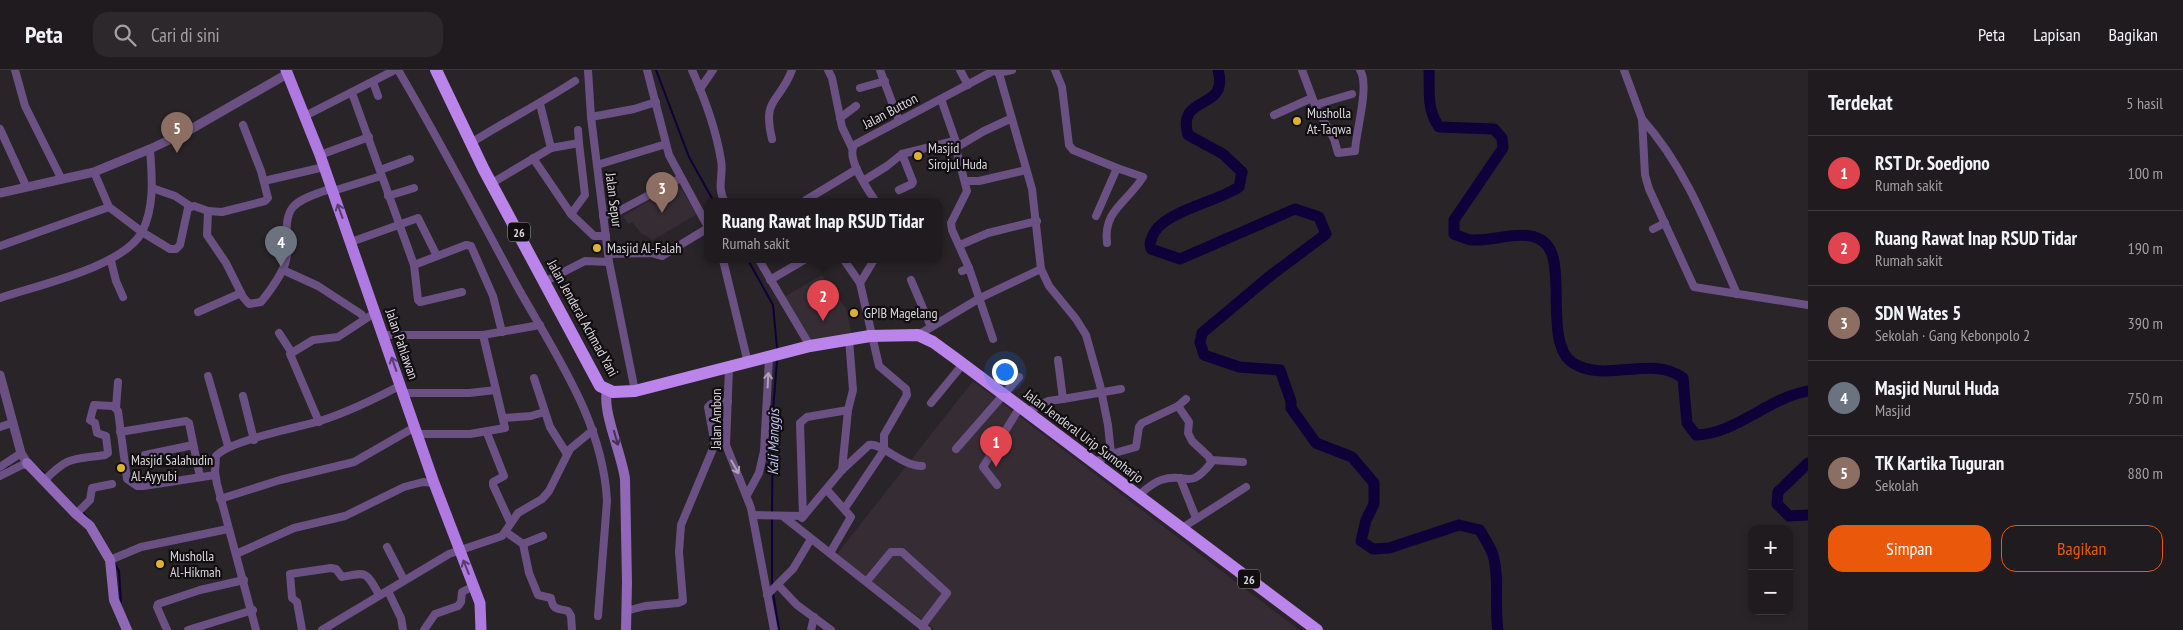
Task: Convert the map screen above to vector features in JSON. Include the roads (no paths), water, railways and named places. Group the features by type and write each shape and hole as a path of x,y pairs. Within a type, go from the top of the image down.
{"highway":[{"name":"Jalan Jenderal Achmad Yani","path":"436,70 471,143 546,281 595,377 607,391"},
{"path":"607,391 619,393 635,391 774,357 810,346 870,336 918,335"},
{"name":"Jalan Jenderal Urip Sumoharjo","path":"918,335 933,342 963,364 1317,630"}],"main road":[{"name":"Jalan Pahlawan","path":"287,71 320,154 434,482 480,603 482,629"},
{"name":"Jalan Jenderal Achmad Yani","path":"607,391 607,406 623,463 625,479 627,522 626,630"},
{"path":"25,459 79,510 113,559 114,600 127,630"}],"street":[{"path":"15,70 25,106 61,178"},
{"path":"398,70 451,160 573,383 593,430 606,495 598,616"},
{"name":"Jalan Sepur","path":"588,70 591,117 609,258 635,391"},
{"path":"647,70 666,144 681,178 704,221"},
{"path":"692,70 719,148 722,163 719,184 724,198"},
{"path":"700,89 712,70"},
{"path":"772,140 768,110 792,70"},
{"path":"828,70 832,78 840,118 852,148 851,154 863,181 874,198"},
{"path":"880,70 898,121"},
{"path":"960,70 968,85"},
{"name":"Jalan Button","path":"852,148 898,121 968,85 997,71 1012,70"},
{"path":"1055,70 1062,87 1069,145 1073,150 1143,178 1109,219 1105,228 1107,243"},
{"path":"1302,70 1313,102 1334,139 1336,151 1355,151 1356,130 1365,82 1360,70"},
{"path":"1624,70 1642,119 1645,175 1649,189 1694,288 1808,305"},
{"path":"0,193 94,172 150,149 186,132 287,71"},
{"path":"304,116 394,71"},
{"path":"997,71 1026,170 1037,221 1041,269 1049,286 1076,319 1086,335 1094,359 1108,425 1110,454"},
{"path":"471,143 528,108 540,104 575,81"},
{"path":"860,88 885,81"},
{"path":"373,82 378,96"},
{"path":"352,93 414,265 418,300 420,302 462,292"},
{"path":"1274,115 1313,102 1352,94"},
{"path":"941,99 966,181 967,195 951,222 960,245 966,270 980,298 993,339"},
{"path":"591,117 617,113 656,102"},
{"path":"540,104 551,148"},
{"path":"840,118 856,106"},
{"path":"956,145 1010,119"},
{"path":"1642,119 1657,136 1691,191 1737,294"},
{"path":"152,188 176,196 190,206 208,211 222,212 265,201 268,198 264,181 243,125"},
{"path":"0,129 26,186"},
{"path":"571,214 585,195 578,130"},
{"path":"320,154 369,137"},
{"path":"863,181 902,154 952,140 956,145"},
{"path":"492,183 551,148 579,143"},
{"path":"597,165 666,144"},
{"path":"0,298 111,261 132,245 142,232 152,188 150,149"},
{"path":"898,190 913,182 902,154"},
{"path":"533,158 571,214 592,235 606,236"},
{"path":"208,211 207,235 249,304 261,302 283,270 287,256 288,220 292,208 306,198 380,173 410,159"},
{"path":"264,181 324,167"},
{"path":"1096,216 1117,168"},
{"path":"809,198 857,169"},
{"path":"966,181 979,181 1026,170"},
{"path":"94,172 109,208 142,232 170,249 179,247 190,206"},
{"path":"603,216 619,211 681,178"},
{"path":"388,196 414,188"},
{"path":"0,246 109,208"},
{"path":"351,242 418,218 437,256"},
{"path":"960,245 988,233 1037,221"},
{"path":"1653,229 1665,224"},
{"path":"546,281 585,261 650,253 662,256 704,230"},
{"path":"414,265 466,245 473,248 493,296 502,332"},
{"path":"111,261 116,281 123,297"},
{"path":"724,263 748,363"},
{"path":"762,263 810,346"},
{"path":"770,280 799,263"},
{"path":"845,508 884,450 884,435 907,395 906,389 879,366 870,336 860,283 846,263"},
{"path":"860,283 872,263"},
{"path":"918,335 980,298 1041,269"},
{"path":"283,270 318,286 361,314 365,319"},
{"path":"911,280 931,327"},
{"path":"198,312 241,293"},
{"path":"292,353 313,340 338,337 376,312"},
{"path":"1068,324 1076,319"},
{"path":"384,335 482,335 540,325"},
{"path":"279,334 292,353 319,422"},
{"path":"220,499 280,480 354,462 416,430 487,433 504,429 504,418 482,335"},
{"path":"842,470 848,410 853,390 849,339"},
{"path":"747,495 759,473 764,451 774,357"},
{"path":"1058,360 1062,399"},
{"path":"930,403 963,364"},
{"name":"Jalan Ambon","path":"729,368 726,434 729,456 747,495 773,591 774,630"},
{"path":"0,375 12,423 25,459 22,465 0,476"},
{"path":"208,376 228,446"},
{"path":"956,448 1019,377"},
{"path":"534,378 550,427 567,454"},
{"path":"118,382 116,408 127,479 131,484 143,486 215,475"},
{"path":"256,630 244,580 220,499 215,475 216,456 228,446 254,440 298,425 319,422 402,389 469,392 496,390"},
{"path":"997,485 983,467 1024,410 1048,401 1101,391 1122,390"},
{"path":"243,396 254,440"},
{"path":"1093,463 1110,454 1136,446 1137,433 1142,423 1178,406 1186,399"},
{"path":"715,444 708,407 711,404 728,401"},
{"path":"47,478 66,461 107,454 106,436 97,433 95,423 90,420 92,406 116,408"},
{"path":"1178,406 1189,422 1188,433 1192,441 1211,460 1243,462"},
{"path":"803,516 800,423 807,417 848,410"},
{"path":"504,418 531,416 544,412"},
{"path":"120,432 182,420 189,424 200,477"},
{"path":"0,427 12,423"},
{"path":"322,630 404,580 459,550 502,536 518,513 542,499 549,491 567,454 579,440 593,430"},
{"path":"487,433 504,476 493,482 492,485 510,522"},
{"path":"626,611 644,606 683,601 679,552 681,525 717,439 726,434"},
{"path":"145,455 194,445"},
{"path":"796,525 842,470 869,445 877,445 907,464 922,466"},
{"path":"0,467 25,459"},
{"path":"1138,496 1164,479 1180,478 1192,480 1198,478 1211,460"},
{"path":"1180,478 1196,518"},
{"path":"236,554 294,528 345,516 404,487 423,482 434,482"},
{"path":"79,510 90,500 92,488 112,484"},
{"path":"1182,528 1246,487"},
{"path":"827,490 845,508 851,518 830,553"},
{"path":"753,515 803,516"},
{"path":"782,516 796,525 811,539 925,628 947,594 902,552 891,552 867,581"},
{"path":"113,559 163,541 228,529"},
{"path":"506,532 523,544 538,595 550,598 553,608 568,611 571,616 572,630"},
{"path":"523,544 543,536"},
{"path":"811,539 793,569 773,591 797,605 832,630"},
{"path":"387,546 404,580"},
{"path":"302,630 297,602 292,598 290,574 330,568 336,569 342,577 365,573 378,593"},
{"path":"167,630 157,607 158,604 200,590 244,580"},
{"path":"424,630 435,614 458,606 461,602 462,592 474,586"},
{"path":"388,591 401,618 404,630"},
{"path":"188,630 252,610"},
{"path":"812,630 814,617"}],"waterway":[{"name":"Kali Manggis","path":"656,70 689,157 712,198"},
{"path":"1218,70 1220,83 1217,92 1189,113 1186,122 1188,135 1223,154 1242,172 1239,187 1162,223 1153,235 1150,244 1151,249 1180,259 1295,209 1319,217 1326,234 1270,276 1202,333 1200,342 1204,355 1239,367 1280,370 1291,401 1291,408 1316,443 1352,457 1374,483 1374,504 1366,520 1361,541 1373,549 1389,548 1459,525 1480,530 1492,552 1495,564 1498,630"},
{"path":"1429,70 1430,106 1439,127 1494,129 1502,138 1503,148 1454,220 1454,234 1473,240 1517,235 1528,236 1538,238 1546,244 1552,254 1555,266 1556,313 1560,343 1565,355 1573,363 1586,369 1600,371 1657,368 1670,371 1683,378 1687,423 1696,435 1725,429 1779,401 1808,391"},
{"name":"Kali Manggis","path":"750,263 773,305 777,348"},
{"name":"Kali Manggis","path":"772,513 773,410 777,361"},
{"path":"1808,463 1778,492 1777,504 1789,516 1808,515"},
{"path":"34,465 44,473"},
{"path":"0,471 9,467"},
{"path":"82,512 89,519"},
{"name":"Kali Manggis","path":"772,518 772,586"},
{"path":"114,562 119,571 121,603"},
{"name":"Kali Manggis","path":"773,593 779,630"}],"place":[{"name":"Musholla At-Taqwa","path":"1297,121"},
{"name":"TK Kartika Tuguran","path":"177,153"},
{"name":"Masjid Sirojul Huda","path":"918,156"},
{"name":"SDN Wates 5","path":"662,213"},
{"name":"Masjid Al-Falah","path":"597,248"},
{"name":"Masjid Nurul Huda","path":"281,267"},
{"name":"GPIB Magelang","path":"854,313"},
{"name":"Ruang Rawat Inap RSUD Tidar","path":"823,321"},
{"name":"RST Dr. Soedjono","path":"996,467"},
{"name":"Masjid Salahudin Al-Ayyubi","path":"121,468"},
{"name":"Musholla Al-Hikmah","path":"160,564"}]}
